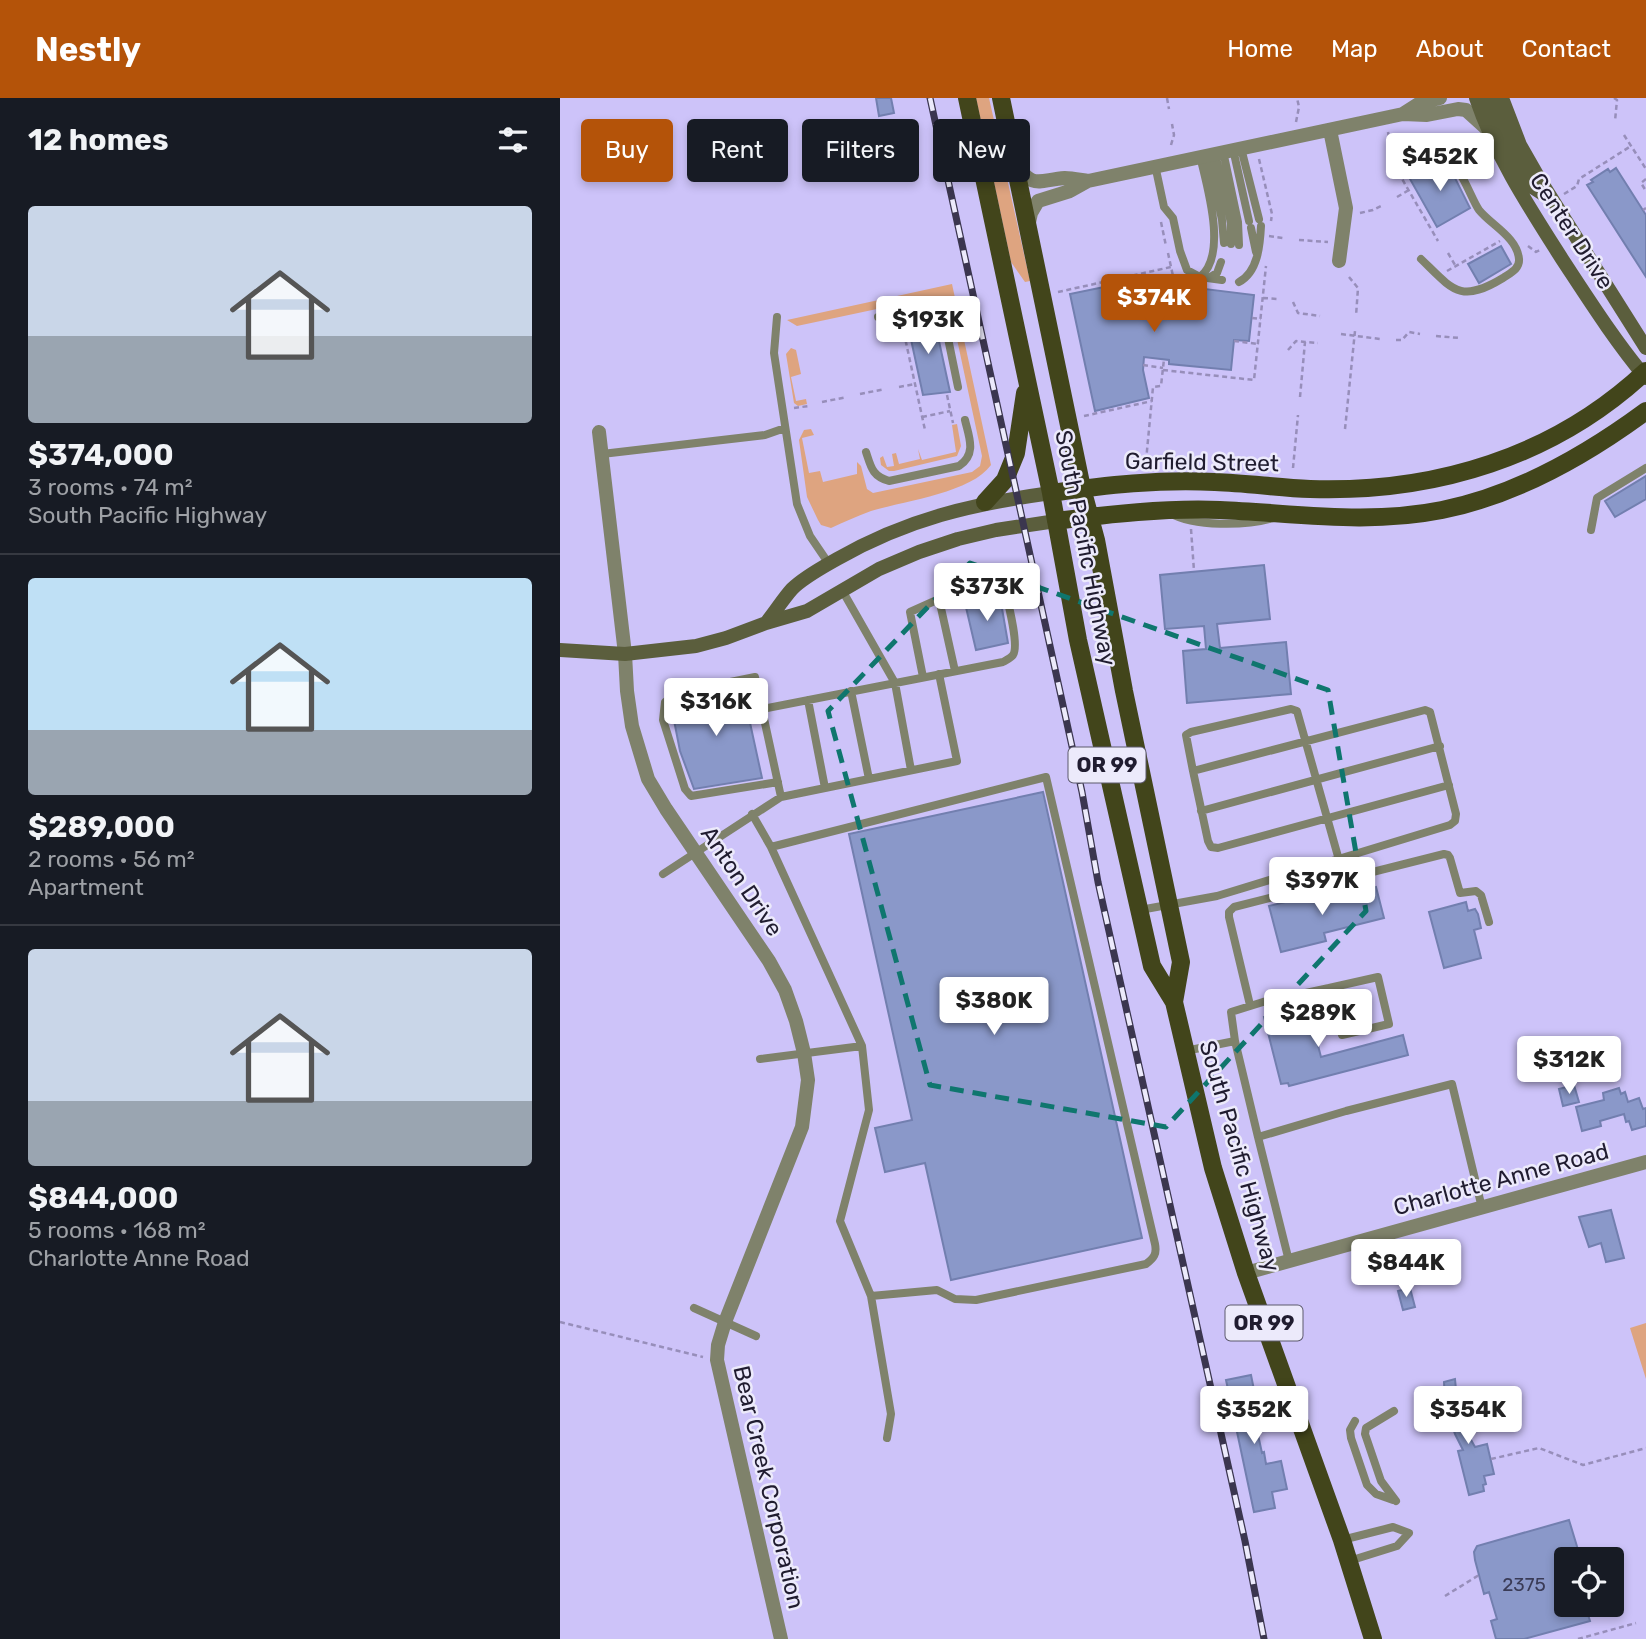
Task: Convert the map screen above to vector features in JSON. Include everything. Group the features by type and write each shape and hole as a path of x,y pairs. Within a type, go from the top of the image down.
{"main road":[{"name":"South Pacific Highway","path":"967,98 1027,375 1078,640 1152,966 1174,1002 1213,1168 1246,1273 1342,1539 1373,1639"},
{"name":"South Pacific Highway","path":"1000,98 1004,119"},
{"name":"Center Drive","path":"1476,98 1487,130 1516,188 1602,321 1645,375"},
{"path":"1486,98 1511,153 1530,185 1558,198"},
{"name":"Center Drive","path":"1502,98 1520,145 1558,198 1646,348"},
{"name":"South Pacific Highway","path":"1017,182 1046,306 1082,488 1091,516 1124,691 1181,962 1174,1002"},
{"path":"985,502 1005,480 1016,453 1027,375"},
{"name":"Garfield Street","path":"766,623 793,587 829,564 912,523 985,502 1136,482 1214,482 1310,489 1374,488 1434,481 1477,470 1550,440 1605,406 1645,375"},
{"name":"Garfield Street","path":"560,650 625,654 696,646 807,611 879,569 958,538 1056,521 1161,509 1382,518 1453,507 1527,483 1599,445 1646,411"}],"street":[{"path":"1403,114 1420,103 1440,98"},
{"path":"1028,232 1031,213 1038,201 1070,191 1088,181 1155,165 1403,114 1427,115 1466,110 1487,130"},
{"path":"1330,130 1346,208 1339,261"},
{"path":"1030,181 1034,183 1065,178 1088,181"},
{"name":"Anton Drive","path":"599,432 627,691 639,755 654,789 756,940 785,989 796,1021 808,1080 802,1126 726,1322 717,1353"},
{"name":"Charlotte Anne Road","path":"1246,1273 1646,1162"},
{"name":"Bear Creek Corporation","path":"717,1353 781,1639"}],"lane":[{"path":"1220,152 1255,224 1257,255 1248,275 1238,282"},
{"path":"1220,152 1238,222 1231,244 1222,220 1220,152"},
{"path":"1200,277 1210,263 1220,152"},
{"path":"1401,154 1415,162 1444,158 1453,162 1479,209 1489,221 1504,231 1519,256 1514,271 1476,292 1454,289 1421,259"},
{"path":"1155,165 1162,211 1173,218 1187,270 1200,277 1222,280"},
{"path":"1209,279 1217,273 1221,262"},
{"path":"929,307 940,310 943,314 958,387"},
{"path":"878,317 901,312"},
{"path":"776,317 774,353 801,519 829,564"},
{"path":"866,452 878,478 889,481 959,466 971,454 965,420"},
{"path":"601,454 765,435 785,428"},
{"path":"1591,530 1597,498 1646,468"},
{"path":"762,709 1003,662 1015,652 1015,641 1003,581 939,599 910,612 923,677"},
{"path":"842,590 895,683 911,770"},
{"path":"939,599 955,671"},
{"path":"663,874 781,797 957,761 939,674"},
{"path":"778,782 691,796 685,789 663,720 664,702 676,693 755,677 778,782 781,797"},
{"path":"851,691 869,779"},
{"path":"808,700 825,788"},
{"path":"1339,860 1328,819 1317,779 1306,742 1300,715 1297,710 1291,709 1186,735 1211,847 1218,848 1328,819 1449,785"},
{"path":"1140,911 1217,896 1339,860 1450,825 1455,821 1456,814 1433,716 1426,710 1193,771"},
{"path":"1201,811 1440,746"},
{"path":"771,847 1046,776 1155,1244 1153,1258 1146,1264 976,1300 955,1299 937,1290 872,1296"},
{"path":"752,814 771,847 862,1046 869,1110 840,1221 872,1296 891,1414 887,1438"},
{"path":"1250,1005 1229,917 1229,912 1234,907 1396,865 1448,855 1460,892 1479,892 1489,922"},
{"path":"1289,1261 1235,1041 1231,1012 1250,1005 1378,977 1389,1024 1342,1035 1329,988"},
{"path":"1185,1051 1235,1041"},
{"path":"760,1059 862,1046"},
{"path":"1258,1138 1346,1111 1452,1084 1482,1208"},
{"path":"694,1308 756,1336"},
{"path":"1355,1421 1350,1430 1351,1438 1367,1485 1376,1494 1396,1501 1381,1481 1365,1434 1366,1428 1394,1411"},
{"path":"1342,1539 1393,1527 1409,1533 1397,1546 1349,1561"}],"path":[{"path":"1167,98 1169,109"},
{"path":"1296,122 1299,107 1297,98"},
{"path":"1615,98 1618,100 1615,121"},
{"path":"1171,145 1174,135 1172,124"},
{"path":"1387,130 1391,149"},
{"path":"1624,135 1646,169"},
{"path":"1558,198 1577,186 1579,179 1631,146"},
{"path":"1259,157 1272,214 1269,236 1283,238"},
{"path":"1394,165 1438,241"},
{"path":"1646,179 1641,183 1646,191"},
{"path":"1397,197 1409,190"},
{"path":"1360,213 1383,205"},
{"path":"1162,211 1173,276 1170,296"},
{"path":"1444,272 1513,234 1536,252 1542,249"},
{"path":"1299,240 1328,243"},
{"path":"1448,253 1456,266"},
{"path":"1143,365 1254,380 1267,261"},
{"path":"1057,292 1171,267"},
{"path":"1349,277 1358,288 1356,316"},
{"path":"1263,298 1277,299"},
{"path":"1293,302 1298,313 1320,316"},
{"path":"1251,318 1261,319"},
{"path":"902,324 925,430"},
{"path":"1345,429 1355,331"},
{"path":"1396,341 1402,340 1409,332 1420,334"},
{"path":"1340,334 1380,339"},
{"path":"1436,336 1460,338"},
{"path":"1234,341 1258,344"},
{"path":"1288,350 1296,341 1318,343"},
{"path":"1300,397 1305,342"},
{"path":"1146,461 1153,387 1161,386 1164,359"},
{"path":"898,387 915,384"},
{"path":"860,394 885,389"},
{"path":"947,395 953,423"},
{"path":"822,402 847,397"},
{"path":"1084,416 1152,401"},
{"path":"794,408 809,406"},
{"path":"922,417 950,411"},
{"path":"1293,468 1298,415"},
{"path":"1190,526 1194,571"},
{"path":"560,1322 717,1353"},
{"path":"1491,1460 1539,1448 1583,1465 1646,1448"},
{"path":"1445,1596 1479,1575"},
{"path":"1578,1639 1636,1623"}],"highlighted area":[{"path":"970,563 1328,690 1366,911 1166,1127 930,1085 828,711"}],"shaded area":[{"path":"976,98 989,98 994,119 980,119"},
{"path":"994,182 1008,182 1030,281 1025,282 1011,262"},
{"path":"952,284 991,465 968,483 936,495 871,511 831,528 821,525 807,497 799,440 804,430 811,429 814,435 802,438 809,473 820,471 823,482 857,474 857,462 861,466 867,489 873,493 972,472 980,466 982,456 949,302 938,296 797,326 787,320"},
{"path":"791,348 796,350 801,374 791,377 796,401 806,399 807,404 798,406 794,403 786,354"},
{"path":"957,424 961,446 957,456 894,471 881,465 880,458 883,456 887,467 894,466 892,454 896,453 899,464 920,459 918,449 922,460 956,452 952,425"},
{"path":"1646,1323 1646,1379 1630,1328"}],"building":[{"path":"876,98 891,98 894,113 879,116"},
{"path":"1443,165 1454,176 1470,208 1437,227 1410,179 1414,169 1423,170"},
{"path":"1616,168 1646,215 1646,277 1587,185 1608,169 1610,172"},
{"path":"1501,246 1511,264 1479,283 1468,264"},
{"path":"1143,279 1146,293 1180,297 1181,286 1254,295 1249,341 1234,340 1231,370 1169,364 1169,360 1144,357 1143,370 1149,398 1095,411 1070,294"},
{"path":"934,318 950,392 923,395 907,321"},
{"path":"1646,476 1646,499 1615,517 1605,501"},
{"path":"1264,565 1270,619 1217,624 1220,648 1286,642 1291,694 1187,703 1183,651 1206,649 1204,626 1165,629 1160,575"},
{"path":"1000,597 1008,643 976,650 965,603"},
{"path":"742,686 762,778 694,789 680,751 671,705 679,699"},
{"path":"1043,792 1142,1238 951,1280 925,1163 885,1172 875,1128 912,1120 849,834"},
{"path":"1376,887 1384,918 1324,933 1326,941 1281,952 1269,906 1314,895 1316,902"},
{"path":"1466,902 1468,911 1475,909 1478,914 1481,928 1474,930 1481,958 1444,968 1429,912"},
{"path":"1307,1003 1321,1057 1403,1035 1408,1055 1289,1086 1288,1083 1281,1084 1264,1017"},
{"path":"1574,1085 1579,1102 1563,1106 1559,1089"},
{"path":"1619,1088 1621,1094 1625,1092 1628,1102 1639,1098 1643,1109 1646,1108 1646,1126 1632,1130 1624,1114 1600,1121 1601,1126 1582,1131 1576,1107 1604,1100 1603,1093"},
{"path":"1611,1210 1624,1258 1606,1262 1601,1243 1589,1247 1579,1217"},
{"path":"1410,1288 1415,1307 1403,1310 1398,1291"},
{"path":"1251,1375 1260,1420 1255,1421 1262,1453 1264,1452 1266,1464 1281,1461 1287,1489 1272,1492 1275,1508 1254,1512 1226,1380"},
{"path":"1455,1379 1457,1400 1465,1429 1475,1447 1487,1444 1494,1474 1484,1476 1484,1491 1469,1495 1458,1451 1463,1450 1445,1403 1444,1382"},
{"path":"1569,1520 1577,1547 1554,1547 1554,1617 1589,1617 1590,1621 1524,1639 1496,1639 1491,1621 1497,1619 1489,1592 1484,1594 1475,1560 1474,1552 1477,1546"}],"railway":[{"path":"930,98 1082,792 1098,882 1245,1541 1264,1639"}]}
